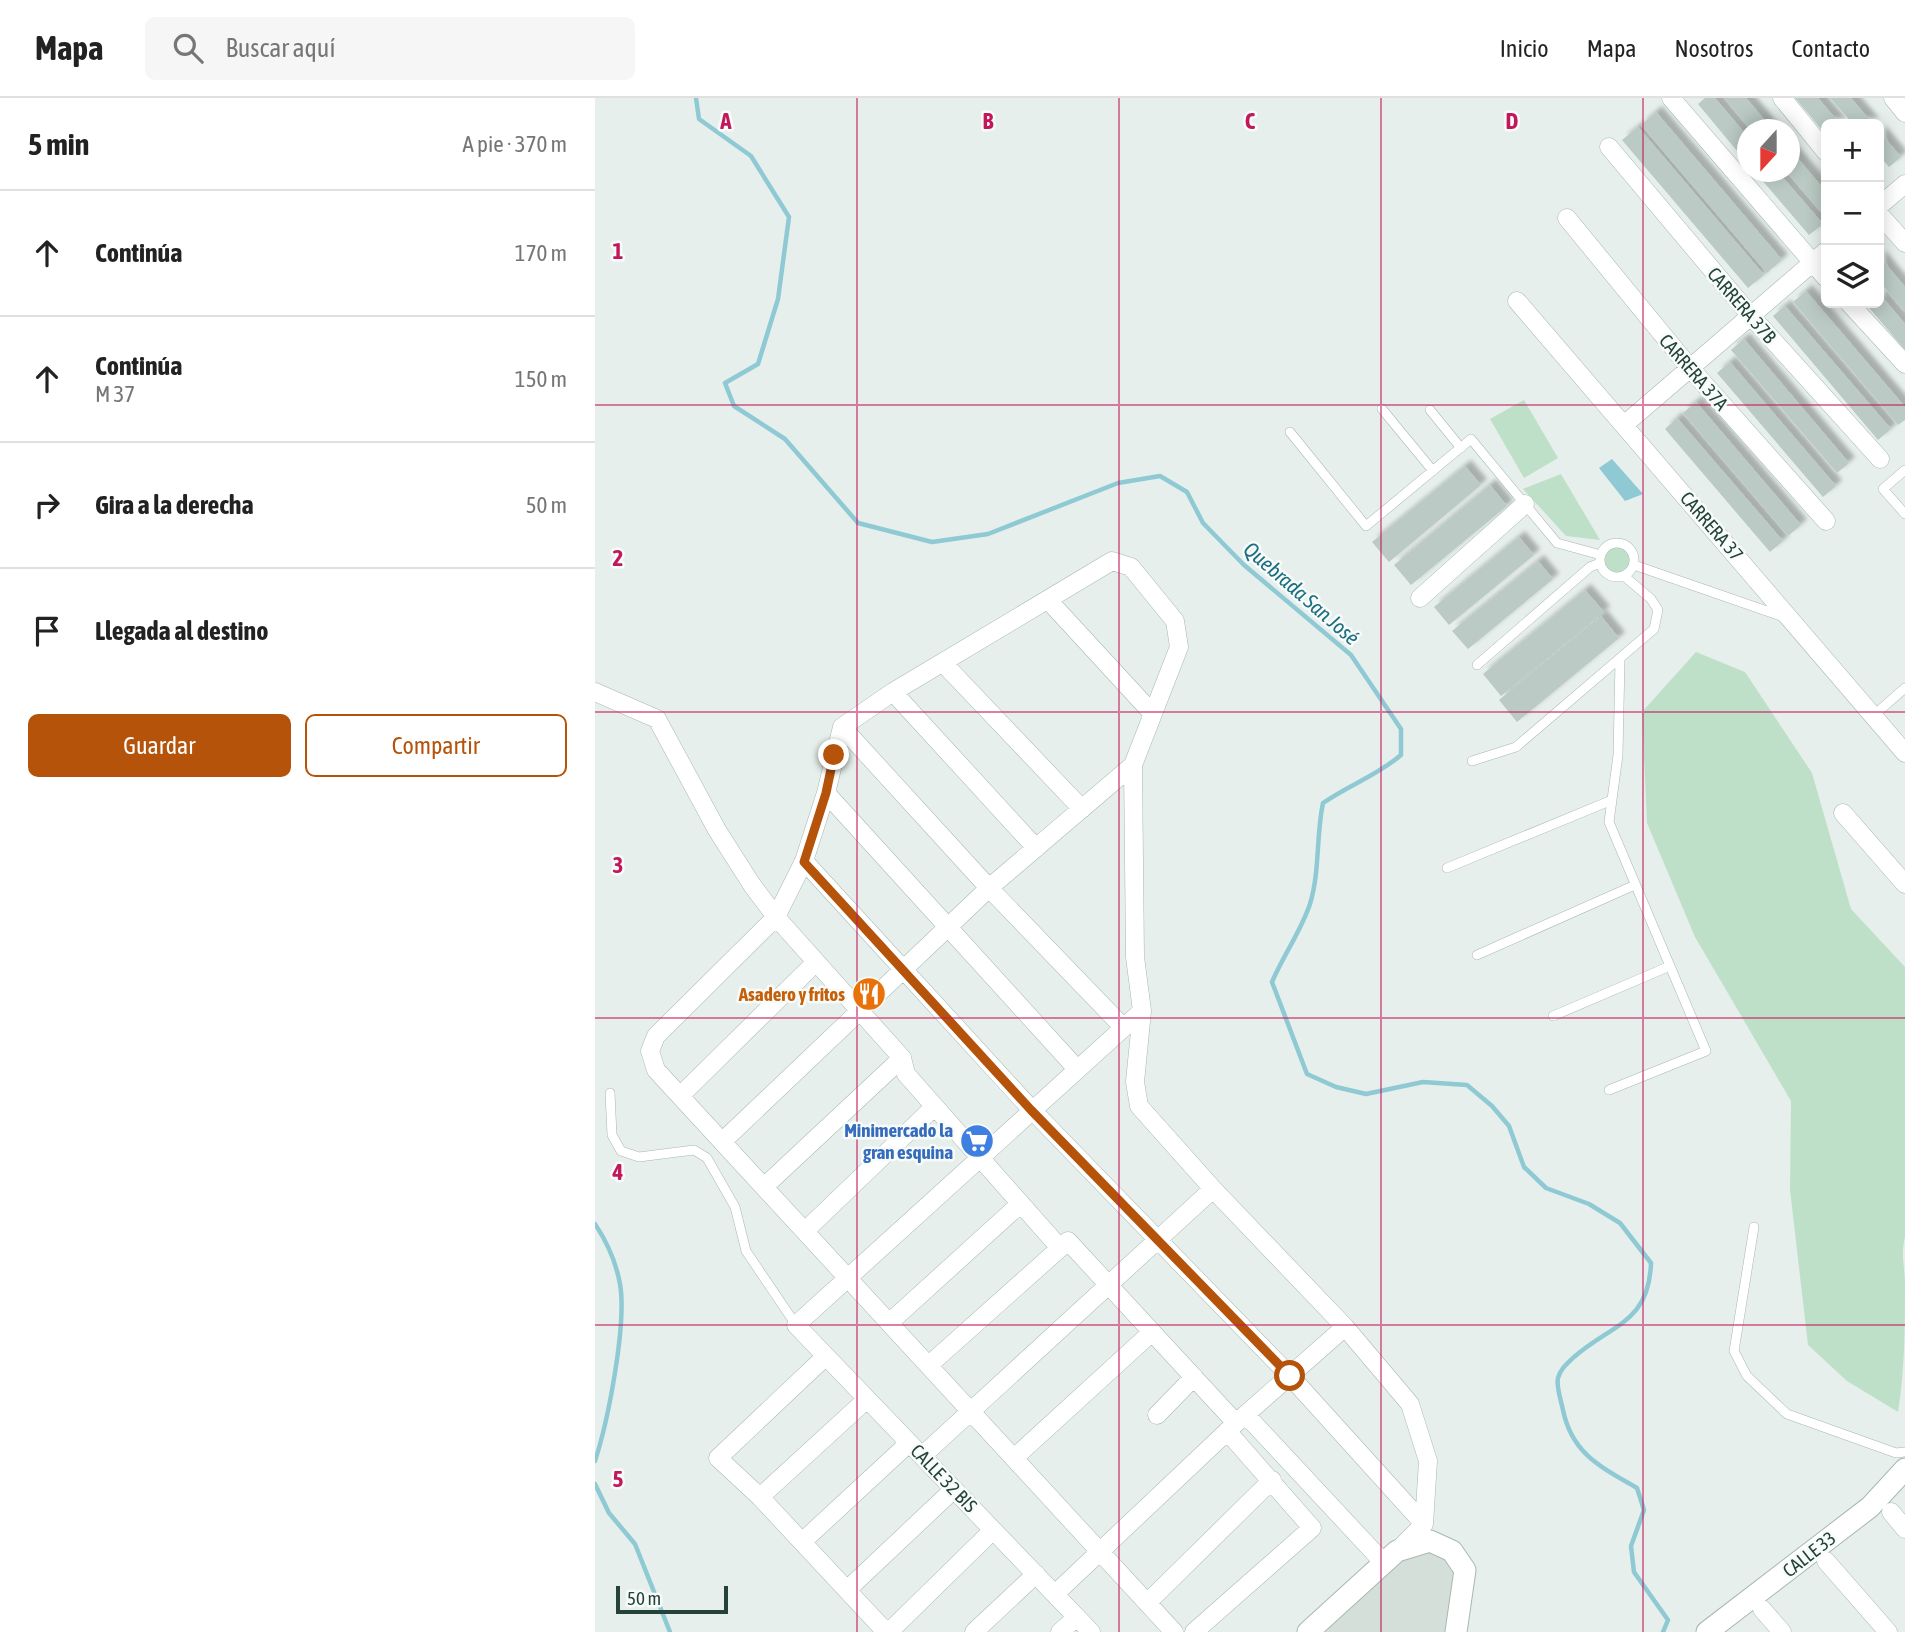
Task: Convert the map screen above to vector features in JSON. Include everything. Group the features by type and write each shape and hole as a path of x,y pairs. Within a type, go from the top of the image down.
{"street":[{"path":"1624,425 1819,257 1671,98"},
{"path":"1782,98 1821,146"},
{"path":"1893,98 1905,113"},
{"name":"CARRERA 37B","path":"1609,147 1751,316 1880,459"},
{"path":"1884,202 1905,184"},
{"name":"CARRERA 37A","path":"1567,218 1690,368 1826,521"},
{"path":"1884,220 1905,243"},
{"name":"CARRERA 37","path":"1517,302 1905,753"},
{"path":"1854,308 1905,365"},
{"path":"1420,598 1525,504"},
{"path":"1174,1632 724,1140 680,1096 656,1069 650,1051 656,1036 776,917 804,862 826,793 842,727 893,692 944,664 1112,561 1131,567 1175,621 1179,647 1133,765 1135,957 1142,1011 1135,1082 1139,1105 1213,1189 1345,1326 1410,1404 1429,1461 1424,1524 1308,1632"},
{"path":"1049,601 1153,714"},
{"path":"944,664 1082,809"},
{"path":"595,692 657,719 717,830 776,917 902,1058 906,1074 1059,1248"},
{"path":"893,692 1036,848"},
{"path":"842,727 989,888 1123,1027"},
{"path":"724,1140 989,888 1133,765"},
{"path":"826,793 1077,1069"},
{"path":"1843,813 1905,884"},
{"path":"804,862 1031,1110 1290,1376 1424,1524"},
{"path":"680,1096 817,962"},
{"path":"796,1325 1142,1011"},
{"path":"765,1186 902,1058"},
{"path":"805,1231 934,1107"},
{"path":"922,1456 1213,1189"},
{"path":"890,1323 1019,1205"},
{"path":"929,1365 1068,1241 1236,1423 1390,1557"},
{"name":"CALLE 32 BIS","path":"796,1325 1091,1632"},
{"path":"1055,1594 1236,1423 1345,1326"},
{"path":"1014,1458 1152,1332"},
{"path":"825,1356 718,1458 760,1497 887,1632 993,1530"},
{"path":"1157,1415 1194,1377"},
{"path":"760,1497 867,1399"},
{"path":"1194,1632 1312,1528 1272,1480 1236,1423"},
{"path":"802,1542 909,1443"},
{"name":"CALLE 33","path":"1716,1626 1870,1507 1905,1469"},
{"path":"1147,1603 1272,1480"},
{"path":"847,1590 954,1489"},
{"path":"1891,1512 1905,1528"},
{"path":"1390,1557 1430,1541 1452,1551 1465,1570 1456,1632"},
{"path":"1826,1561 1888,1632"},
{"path":"974,1632 1036,1574"},
{"path":"1762,1609 1781,1632"},
{"path":"1060,1632 1077,1617"}],"lane":[{"path":"1382,409 1433,471"},
{"path":"1430,410 1461,448"},
{"path":"1290,432 1366,526 1471,439 1557,543 1600,559 1612,577 1625,576 1651,599 1658,610 1654,629 1516,747 1472,761"},
{"path":"1905,470 1883,489 1905,514"},
{"path":"1477,665 1600,559 1613,544 1622,544 1634,556 1634,565 1625,576"},
{"path":"1634,565 1793,620"},
{"path":"1609,1090 1706,1051 1609,822 1618,755 1620,660"},
{"path":"1881,709 1905,688"},
{"path":"1447,868 1612,800"},
{"path":"1477,955 1635,885"},
{"path":"1553,1016 1670,966"},
{"path":"610,1093 612,1136 621,1151 639,1157 694,1150 707,1158 735,1207 746,1251 796,1325"},
{"path":"1754,1227 1734,1351 1747,1377 1787,1414 1896,1452 1905,1452"}],"shaded area":[{"path":"1430,1541 1465,1570 1456,1632 1308,1632 1397,1551"}],"green space":[{"path":"1524,400 1558,458 1524,478 1490,419"},
{"path":"1561,474 1600,540 1566,536 1523,489"},
{"path":"1617,543 1629,548 1634,560 1629,572 1617,577 1605,572 1600,560 1605,548"},
{"path":"1696,652 1745,672 1812,773 1851,909 1905,967 1905,1330 1898,1412 1847,1381 1808,1345 1790,1190 1791,1101 1695,937 1647,823 1642,712"}],"water":[{"path":"1612,459 1643,494 1625,501 1599,468"}],"building":[{"path":"1705,98 1715,98 1737,124 1737,151 1698,104"},
{"path":"1724,98 1746,98 1764,119 1742,119"},
{"path":"1795,98 1818,98 1836,119 1821,119 1821,129"},
{"path":"1830,98 1851,98 1869,119 1849,119"},
{"path":"1656,112 1782,260 1767,273 1641,125"},
{"path":"1638,127 1764,275 1748,288 1622,140"},
{"path":"1884,137 1901,157 1889,167 1884,161"},
{"path":"1800,161 1821,186 1821,212 1795,182 1800,182"},
{"path":"1764,182 1787,182 1821,222 1821,226 1809,235"},
{"path":"1884,262 1905,287 1905,312 1884,287"},
{"path":"1806,291 1905,407 1905,420 1898,425 1793,302"},
{"path":"1884,299 1905,324 1905,350 1869,308 1884,308"},
{"path":"1785,306 1891,429 1878,440 1773,316"},
{"path":"1744,339 1849,463 1837,473 1731,350"},
{"path":"1730,362 1836,486 1823,497 1717,373"},
{"path":"1696,402 1801,525 1788,536 1683,413"},
{"path":"1677,418 1783,541 1770,552 1665,429"},
{"path":"1465,466 1481,485 1389,562 1372,542"},
{"path":"1490,485 1507,506 1411,585 1394,565"},
{"path":"1519,537 1534,555 1449,625 1434,607"},
{"path":"1538,561 1553,579 1468,649 1452,631"},
{"path":"1585,590 1604,612 1501,696 1483,674"},
{"path":"1601,616 1619,638 1517,722 1499,700"}],"waterway":[{"name":"Quebrada San José","path":"696,98 699,119 751,156 789,217 778,299 758,364 725,383 734,406 785,439 858,523 932,542 988,534 1118,483 1160,476 1187,492 1203,523 1244,565 1351,655 1401,729 1401,755 1323,803 1310,904 1272,982 1307,1074 1336,1087 1366,1094 1423,1082 1467,1085 1492,1106 1509,1126 1524,1167 1546,1188 1589,1204 1620,1223 1651,1263 1649,1283 1636,1310 1569,1362 1559,1375 1558,1385 1567,1425 1573,1438 1600,1466 1637,1488 1644,1510 1631,1546 1634,1572 1668,1620 1663,1632"},
{"path":"595,1224 613,1260 620,1284 621,1301 615,1372 595,1461"},
{"path":"595,1484 609,1513 635,1544 670,1632"}],"place":[{"name":"Asadero y fritos","path":"869,994"},
{"name":"Minimercado la gran esquina","path":"977,1141"}],"route":[{"path":"834,755 826,793 804,862 1031,1110 1290,1376"}]}
